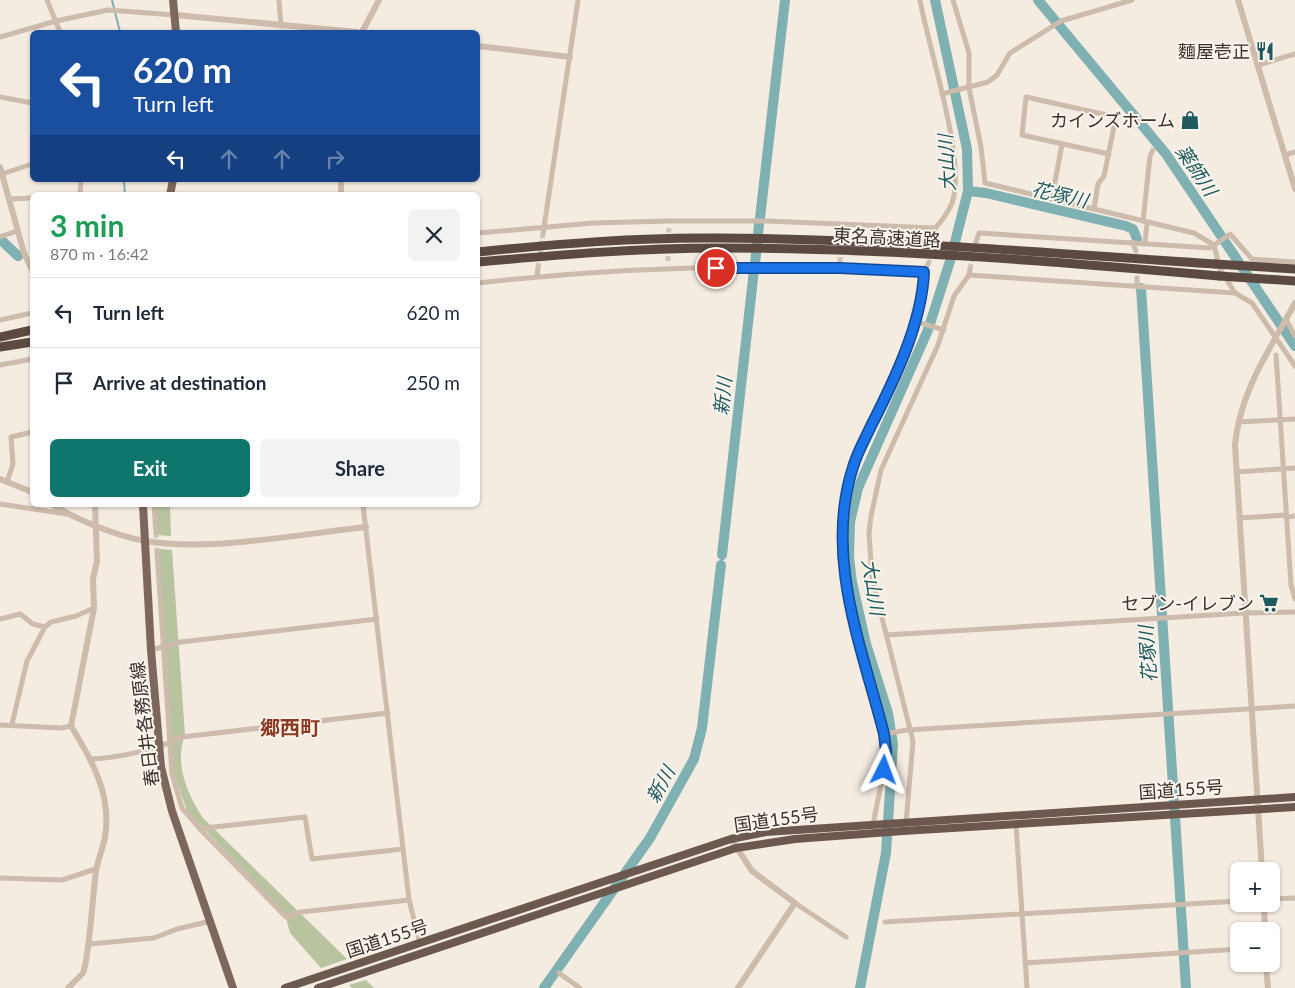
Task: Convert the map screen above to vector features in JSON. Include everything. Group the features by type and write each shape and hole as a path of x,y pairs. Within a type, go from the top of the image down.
{"highway":[{"name":"東名高速道路","path":"480,252 584,242 749,238 936,240 968,247 1295,269"},
{"name":"東名高速道路","path":"480,262 586,253 765,249 932,259 965,257 1295,281"},
{"path":"0,337 30,330"},
{"path":"0,348 30,342"},
{"name":"国道155号","path":"285,988 731,839 766,832 1295,797"},
{"name":"国道155号","path":"318,988 736,848 795,839 903,831 1295,807"}],"main road":[{"path":"173,0 176,30"},
{"name":"春日井各務原線","path":"143,507 158,746 172,811 234,988"}],"street":[{"path":"48,0 59,30"},
{"path":"279,0 281,26"},
{"path":"363,30 379,0"},
{"path":"544,234 578,0"},
{"path":"480,233 544,226 669,224 841,223 935,228 944,219 953,201 956,176 942,94 920,0"},
{"path":"952,0 969,53 968,88 981,147 985,183 1194,233 1216,243"},
{"path":"942,94 988,82 997,76 1010,53 1061,21 1132,0"},
{"path":"1238,0 1295,189"},
{"path":"0,36 56,20 108,10 175,14 332,30"},
{"path":"480,46 570,57"},
{"path":"1258,65 1295,54"},
{"path":"0,97 30,103"},
{"path":"1094,208 1098,184 1104,176 1109,154 1116,117 1026,97 1022,135 1109,154"},
{"path":"1052,198 1062,144"},
{"path":"1145,243 1150,156 1153,150"},
{"path":"1285,155 1295,152"},
{"path":"30,164 1,170 17,231 30,266"},
{"path":"9,199 30,198"},
{"path":"841,223 841,230"},
{"path":"935,228 936,240"},
{"path":"0,236 17,231"},
{"path":"976,242 979,233 1210,248 1230,234 1252,259 1295,262"},
{"path":"1132,242 1136,251"},
{"path":"1216,243 1220,269 1235,293"},
{"path":"872,824 884,770 885,734 845,584 841,553 842,520 846,491 853,466 916,321 923,290 924,272 932,259"},
{"path":"668,261 668,268"},
{"path":"480,283 538,276 668,268 840,265 924,272"},
{"path":"538,268 538,276"},
{"path":"906,823 913,759 909,730 871,570 869,533 874,496 881,470 942,329 954,296 970,272 1235,293 1252,303 1277,335 1295,366"},
{"path":"1137,278 1137,286"},
{"path":"1261,862 1250,709 1235,445 1238,422 1252,379 1295,303"},
{"path":"0,320 30,313"},
{"path":"1286,319 1292,327 1295,336"},
{"path":"916,321 942,329"},
{"path":"1276,355 1286,516 1295,599"},
{"path":"0,365 30,360"},
{"path":"1238,422 1295,419"},
{"path":"30,432 11,437 13,464 4,480 30,491"},
{"path":"1236,472 1295,468"},
{"path":"0,504 74,515"},
{"path":"57,507 96,524 145,541 202,544 366,527"},
{"path":"68,988 83,973 89,944 96,869 105,835 104,798 100,779 92,759 71,726 94,608 93,579 97,561 95,507"},
{"path":"154,507 156,533"},
{"path":"363,507 409,900 420,943"},
{"path":"1239,518 1295,516"},
{"path":"157,551 172,774 182,808 286,917 302,912 409,900"},
{"path":"12,724 27,661 45,627 51,622 76,616 94,608"},
{"path":"886,635 1244,613 1295,612"},
{"path":"0,619 20,614 33,624 45,627"},
{"path":"151,650 181,642 376,619"},
{"path":"885,734 909,730 1295,706"},
{"path":"92,759 103,759 158,746 182,737 388,713"},
{"path":"0,725 12,724 62,728 71,726"},
{"path":"205,828 306,817 312,859 403,849"},
{"path":"1016,824 1027,988"},
{"path":"731,839 752,871 846,937"},
{"path":"0,878 62,880 96,869"},
{"path":"1280,899 1295,898"},
{"path":"886,922 1230,901"},
{"path":"738,988 795,903"},
{"path":"89,944 154,938 177,928 210,921"},
{"path":"1025,963 1230,951"},
{"path":"1267,972 1268,988"},
{"path":"559,973 580,988"}],"green space":[{"path":"155,507 170,507 171,536 157,535"},
{"path":"158,549 172,550 185,735 181,756 187,789 203,818 347,959 321,968 290,933 285,914 187,811 174,774"},
{"path":"366,980 374,988 352,988 349,985"}],"waterway":[{"path":"112,0 120,30"},
{"name":"新川","path":"760,218 785,0"},
{"name":"大山川","path":"860,988 886,853 893,744 888,713 866,644 852,582 849,557 850,522 858,488 928,330 951,258 968,191 967,149 935,0"},
{"name":"薬師川","path":"1038,0 1166,154 1295,346"},
{"path":"124,182 125,192"},
{"name":"花塚川","path":"968,191 986,193 1126,226 1133,229 1137,239"},
{"name":"新川","path":"755,264 759,224"},
{"path":"0,239 18,256"},
{"name":"新川","path":"722,555 754,270"},
{"name":"花塚川","path":"1141,288 1186,988"},
{"name":"新川","path":"544,988 650,838 694,759 702,728 721,565"}],"tunnel":[{"path":"668,240 669,228"},
{"path":"840,262 841,230"},
{"path":"538,268 543,234"},
{"path":"668,248 668,261"},
{"path":"970,269 973,254"},
{"path":"156,533 157,551"}],"place":[{"name":"麵屋壱正","path":"1265,51"},
{"name":"カインズホーム","path":"1190,120"},
{"name":"セブン-イレブン","path":"1269,603"}],"district":[{"name":"郷西町","path":"290,727"}],"route":[{"path":"716,268 840,268 924,272 923,290 912,332 853,466 846,491 842,520 841,553 845,584 884,734 886,751 884,770"}]}
